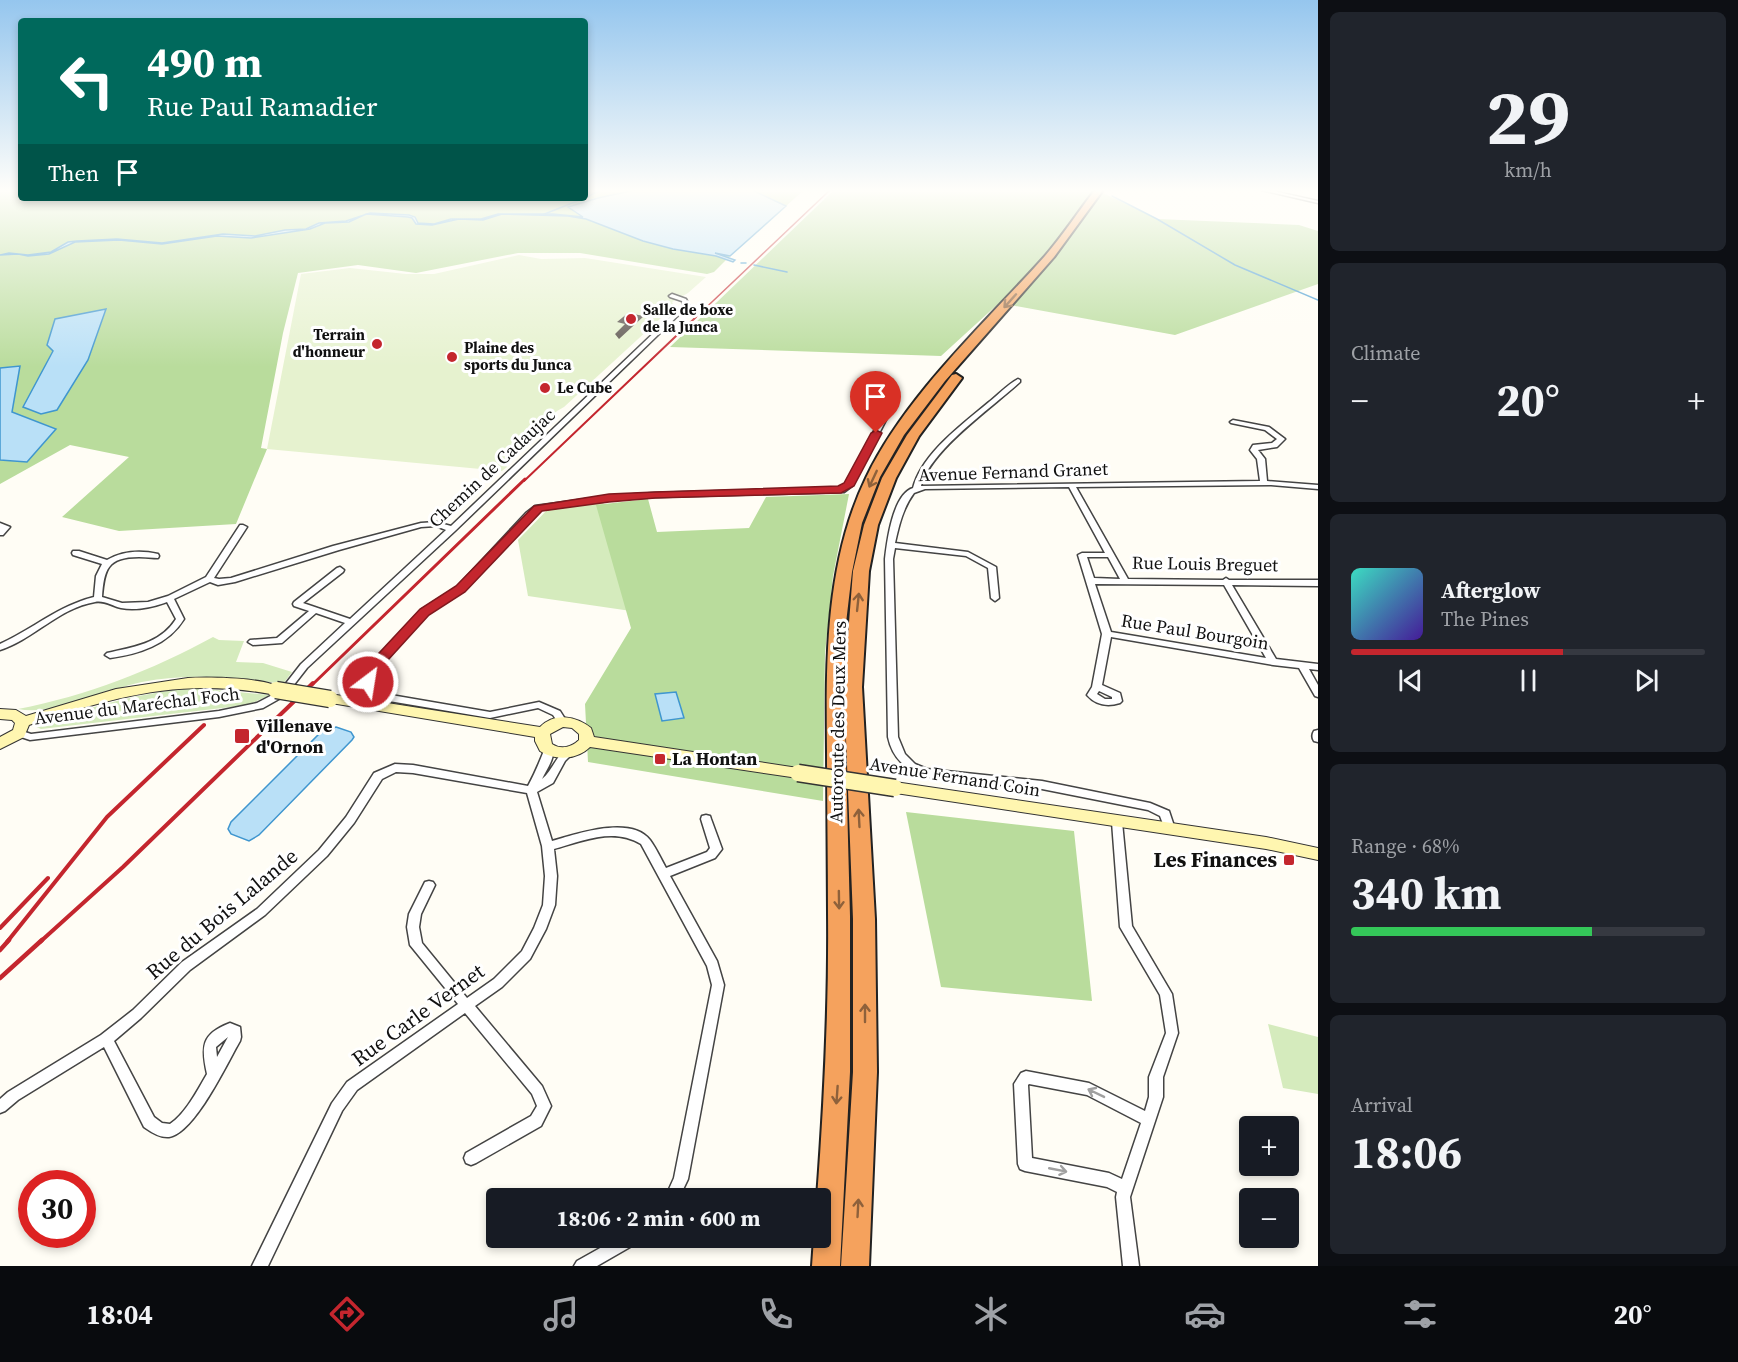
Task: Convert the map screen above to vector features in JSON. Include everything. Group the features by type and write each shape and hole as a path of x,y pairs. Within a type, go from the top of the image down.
{"highway":[{"name":"Autoroute des Deux Mers","path":"826,1266 838,1072 839,916 835,686 842,592 855,523 873,477 898,434 941,378 1055,249"},
{"name":"Autoroute des Deux Mers","path":"855,1266 865,1072 864,919 853,687 861,571 871,525 889,478 913,435 953,380 1067,249"}],"main road":[{"path":"0,744 21,728 114,695 171,683 225,682 543,733"},
{"path":"0,714 16,715 21,728"},
{"path":"562,722 580,726 586,732 587,741 580,749 568,753 549,750 542,742 543,733 550,726 562,722"},
{"name":"Avenue Fernand Coin","path":"587,741 1266,843 1318,854"}],"street":[{"name":"Chemin de Cadaujac","path":"260,706 283,693 304,666 452,529 686,305 685,301 672,296"},
{"path":"917,488 921,476 940,449 1018,381"},
{"path":"562,722 557,713 539,705 487,715 389,698 372,689 368,677 374,666 424,612 460,589 537,509 609,498 655,495 841,490 848,486 885,416"},
{"path":"1233,423 1273,430 1281,440 1274,444 1256,447 1254,450 1261,459 1264,483"},
{"name":"Avenue Fernand Granet","path":"1170,829 1165,814 1150,807 1042,785 932,774 915,768 901,757 893,737 889,605 891,545 903,503 908,494 917,488 1264,483 1318,487"},
{"path":"1072,486 1124,579"},
{"path":"209,579 218,582 232,580 336,548 422,525 436,524 452,529"},
{"path":"0,525 6,526 0,533"},
{"path":"0,647 25,636 60,611 98,598 115,605 149,604 169,598 209,579 243,527"},
{"path":"891,545 976,556 992,567 995,598"},
{"path":"76,553 108,563 141,553 155,556"},
{"name":"Rue Paul Bourgoin","path":"1111,555 1082,555 1107,634 1273,662 1318,667"},
{"path":"98,598 100,573 108,563"},
{"path":"339,570 297,604 351,622"},
{"name":"Rue Louis Breguet","path":"1092,581 1124,579 1318,583"},
{"path":"1226,581 1273,662"},
{"path":"110,655 126,653 162,638 174,628 180,619 169,598"},
{"path":"253,642 279,641 315,610"},
{"path":"1097,687 1107,634"},
{"path":"1304,666 1318,694"},
{"name":"Avenue du Maréchal Foch","path":"21,728 30,737 260,706"},
{"path":"1318,733 1318,740"},
{"path":"531,790 548,757 549,750"},
{"path":"531,790 549,780 561,759 568,753"},
{"name":"Rue du Bois Lalande","path":"0,1107 13,1096 106,1039 137,1014 186,966 261,912 323,853 350,820 378,776 395,768 413,769 531,790"},
{"name":"Rue Carle Vernet","path":"260,1266 337,1107 352,1086 498,983 526,954 540,929 549,905 551,876 548,846 531,790"},
{"path":"663,874 711,855 716,849 706,819"},
{"path":"1117,822 1126,927 1166,994 1172,1033 1156,1077 1156,1097 1123,1197 1131,1266"},
{"path":"548,846 607,831 635,833 645,841 713,965 718,985 681,1179 677,1188"},
{"path":"429,885 417,909 412,927 416,945 537,1090 544,1106 536,1121 471,1158"},
{"path":"106,1039 148,1122 157,1130 166,1131 177,1128 189,1115 213,1073"},
{"path":"1126,1189 1109,1180 1025,1164 1021,1084 1026,1077 1089,1089 1148,1120"},
{"path":"582,1266 614,1248"}],"green space":[{"path":"0,249 698,249 730,256 714,272 707,274 580,253 518,253 416,273 358,265 298,273 283,333 261,448 267,449 236,524 119,531 62,517 129,457 70,445 0,484 0,460 27,462 12,412 20,366 0,368","holes":["106,310 88,360 57,410 41,414 24,407 53,351"]},
{"path":"772,249 1318,249 1318,284 1175,335 999,303 941,356 670,347"},
{"name":"Plaine des sports du Junca","path":"519,255 541,259 585,258 706,277 688,293 672,302 674,306 557,411 503,463 507,467 502,471 267,449 301,274 350,268 406,274 434,274"},
{"path":"849,494 833,576 825,653 823,801 588,762 585,704 631,628 596,505 648,499 657,532 749,528 766,497"},
{"path":"603,502 638,608 631,611 528,596 518,540 548,509"},
{"path":"213,637 219,640 244,641 236,662 263,663 292,672 283,684 230,678 160,679 127,686 64,706 33,710 18,709 69,697 143,671"},
{"path":"195,688 270,695 248,705 41,729 36,727 41,723 117,701"},
{"path":"906,812 1074,831 1092,1001 941,987"},
{"path":"1268,1024 1318,1037 1318,1094 1283,1088"}],"water":[{"path":"60,249 49,254 28,256 0,255 9,253 28,255"},
{"path":"673,249 738,249 730,256 715,253 735,260 733,262 716,256"},
{"path":"106,309 88,360 57,410 41,414 23,407 53,351 47,345 55,319"},
{"path":"20,366 12,412 56,429 27,462 0,460 0,368"},
{"path":"676,692 684,718 662,721 655,694"},
{"path":"336,727 351,732 354,737 259,835 249,841 231,834 228,829 231,822 321,732"}],"building":[{"name":"Salle de boxe de la Junca","path":"628,313 644,316 619,339 615,334 625,324 617,322"}],"waterway":[{"path":"1208,249 1235,265 1318,300"},
{"path":"741,263 746,263"},
{"path":"754,265 787,272"}],"railway":[{"path":"694,319 768,249"},
{"path":"524,481 696,317"},
{"path":"312,685 525,479"},
{"path":"40,942 123,867 313,683"},
{"path":"7,942 107,817 204,725"},
{"path":"0,928 48,878"},
{"path":"0,950 9,940"},
{"path":"0,978 42,940"}],"place":[{"name":"Salle de boxe de la Junca","path":"631,319"},
{"name":"Terrain d'honneur","path":"377,344"},
{"name":"Plaine des sports du Junca","path":"452,357"},
{"name":"Le Cube","path":"545,388"},
{"name":"Villenave d'Ornon","path":"242,736"},
{"name":"La Hontan","path":"660,759"},
{"name":"Les Finances","path":"1289,860"}],"route":[{"path":"368,682 372,669 424,612 460,589 538,508 609,498 655,495 841,490 848,486 876,433"}]}
